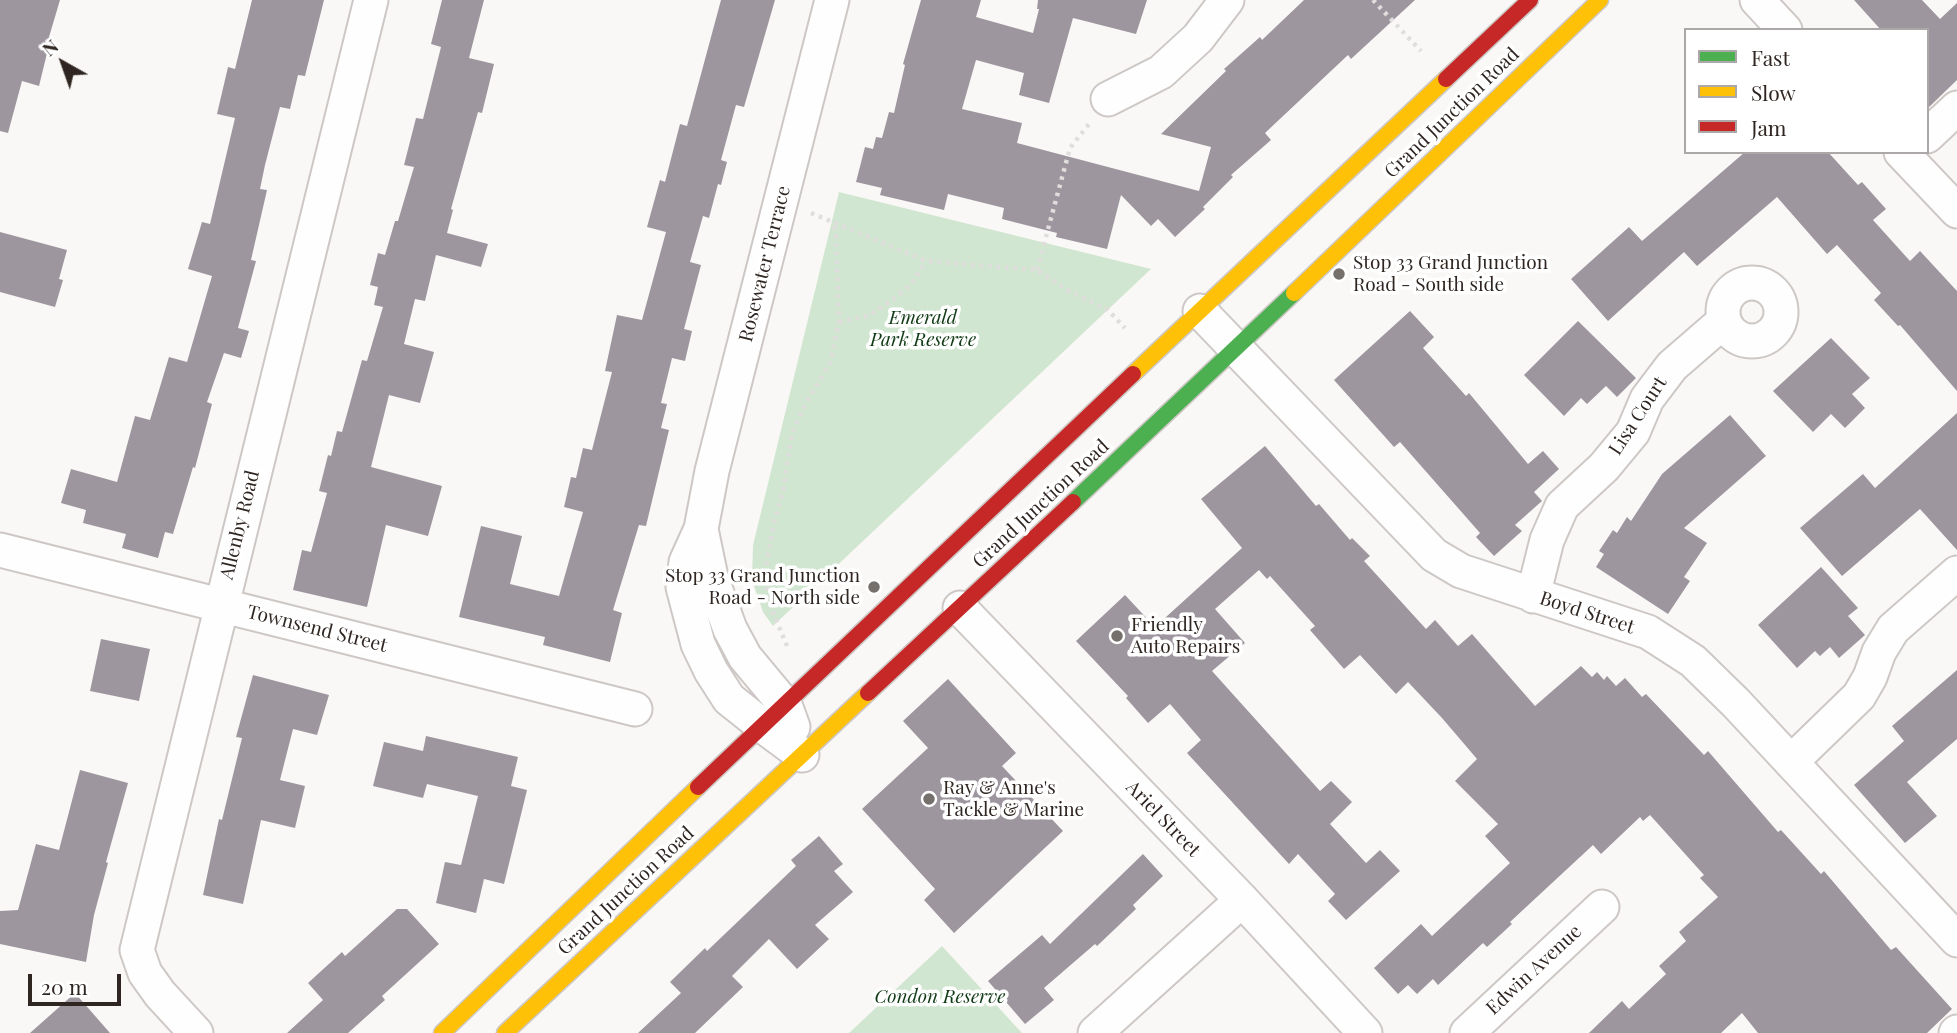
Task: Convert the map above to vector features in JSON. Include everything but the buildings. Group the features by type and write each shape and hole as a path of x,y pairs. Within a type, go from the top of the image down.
{"highway":[{"name":"Grand Junction Road","path":"442,1033 774,716 929,575 1200,311 1530,0"},
{"name":"Grand Junction Road","path":"505,1033 802,755 955,603 1236,349 1600,0"}],"street":[{"name":"Allenby Road","path":"196,1033 160,995 145,973 138,950 220,605 371,0"},
{"name":"Rosewater Terrace","path":"802,755 774,716 729,699 698,644 684,587 686,562 701,529 712,471 832,0"},
{"path":"1108,99 1161,72 1198,38 1227,0"},
{"path":"1757,0 1783,28"},
{"path":"1929,133 1957,108"},
{"path":"1915,154 1957,211"},
{"name":"Boyd Street","path":"1200,311 1434,555 1461,571 1648,632 1693,661 1736,703 1957,940"},
{"name":"Lisa Court","path":"1533,596 1547,540 1562,506 1604,467 1633,432 1647,399 1672,366 1724,321"},
{"name":"Townsend Street","path":"0,550 635,709"},
{"path":"1791,762 1859,696 1893,629 1957,573"},
{"name":"Ariel Street","path":"955,603 1242,900 1364,1033"},
{"path":"1095,1033 1242,900"},
{"name":"Edwin Avenue","path":"1467,1033 1602,907"}],"path":[{"path":"1373,0 1421,51"},
{"path":"1037,270 1070,148 1108,99"},
{"path":"780,203 833,221 926,261 1037,270 1068,290 1108,310 1125,328"},
{"path":"787,646 768,600 766,566 783,491 792,433 830,363 839,322 838,261 833,221"},
{"path":"839,322 868,316 891,301 911,284 926,261"}],"green space":[{"name":"Emerald Park Reserve","path":"839,192 1151,269 773,626 763,612 752,580 753,545"},
{"name":"Condon Reserve","path":"942,946 1022,1033 849,1033"}],"traffic: fast":[{"path":"1073,502 1294,293"}],"traffic: slow":[{"path":"1294,293 1600,0"},
{"path":"1133,374 1446,79"},
{"path":"505,1033 868,693"},
{"path":"442,1033 698,787"}],"traffic: jam":[{"path":"1446,79 1530,0"},
{"path":"698,787 1133,374"},
{"path":"868,693 1073,502"}],"place":[{"name":"Stop 33 Grand Junction Road - South side","path":"1339,274"},
{"name":"Stop 33 Grand Junction Road - North side","path":"874,587"},
{"name":"Friendly Auto Repairs","path":"1117,636"},
{"name":"Ray & Anne's Tackle & Marine","path":"929,799"}]}
